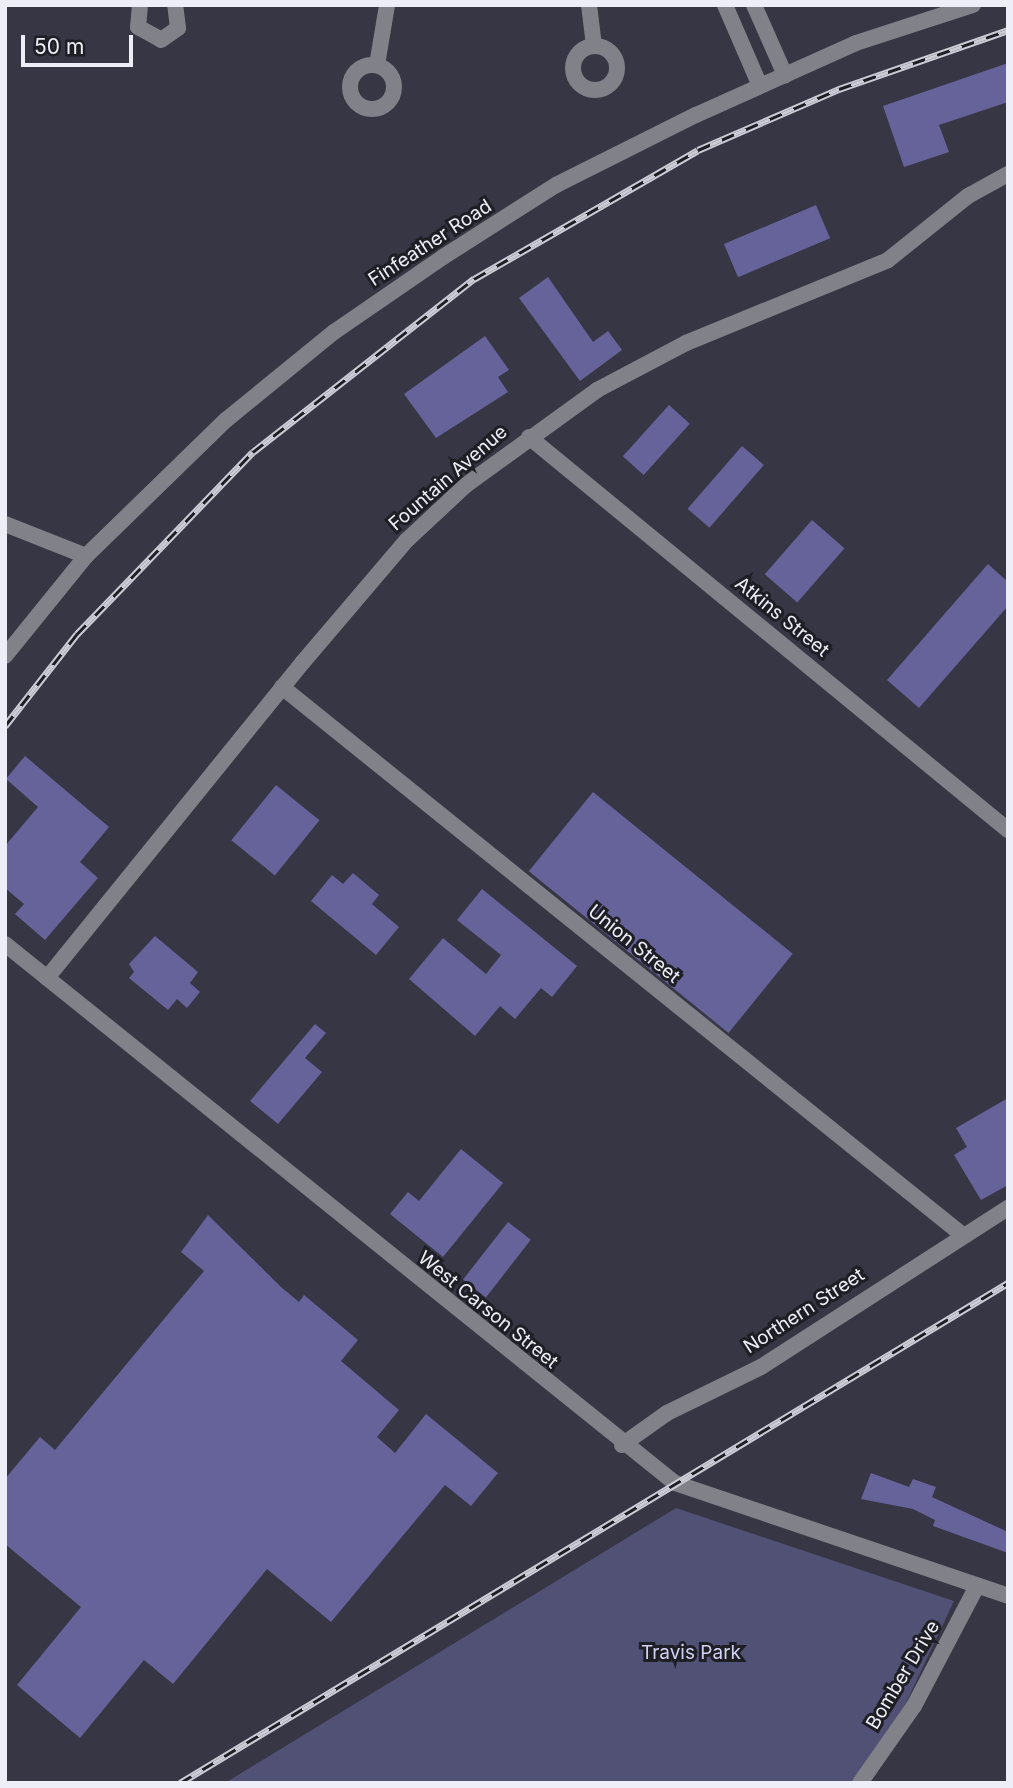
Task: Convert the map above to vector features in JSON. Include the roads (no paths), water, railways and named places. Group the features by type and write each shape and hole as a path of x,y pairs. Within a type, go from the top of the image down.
{"street":[{"path":"140,5 138,27 161,40 178,28 176,5"},
{"path":"377,65 387,5"},
{"path":"589,5 594,46"},
{"path":"724,5 760,86"},
{"path":"754,5 785,75"},
{"name":"Finfeather Road","path":"5,656 86,556 226,420 334,332 556,185 760,86 856,43 973,5"},
{"name":"Fountain Avenue","path":"47,978 282,687 407,540 529,437 641,364 888,260 968,196 1008,174"},
{"name":"Atkins Street","path":"529,437 1008,830"},
{"path":"5,524 86,556"},
{"name":"Union Street","path":"282,687 960,1233"},
{"name":"West Carson Street","path":"5,944 622,1445 690,1490 1008,1596"},
{"name":"Northern Street","path":"622,1445 667,1413 761,1367 960,1233 1008,1208"},
{"name":"Bomber Drive","path":"860,1783 914,1706 976,1586"}],"railway":[{"path":"5,726 77,634 253,452 474,279 698,150 839,89 1008,30"},
{"path":"180,1783 1008,1283"}],"park label":[{"name":"Travis Park","path":"691,1653"}]}
